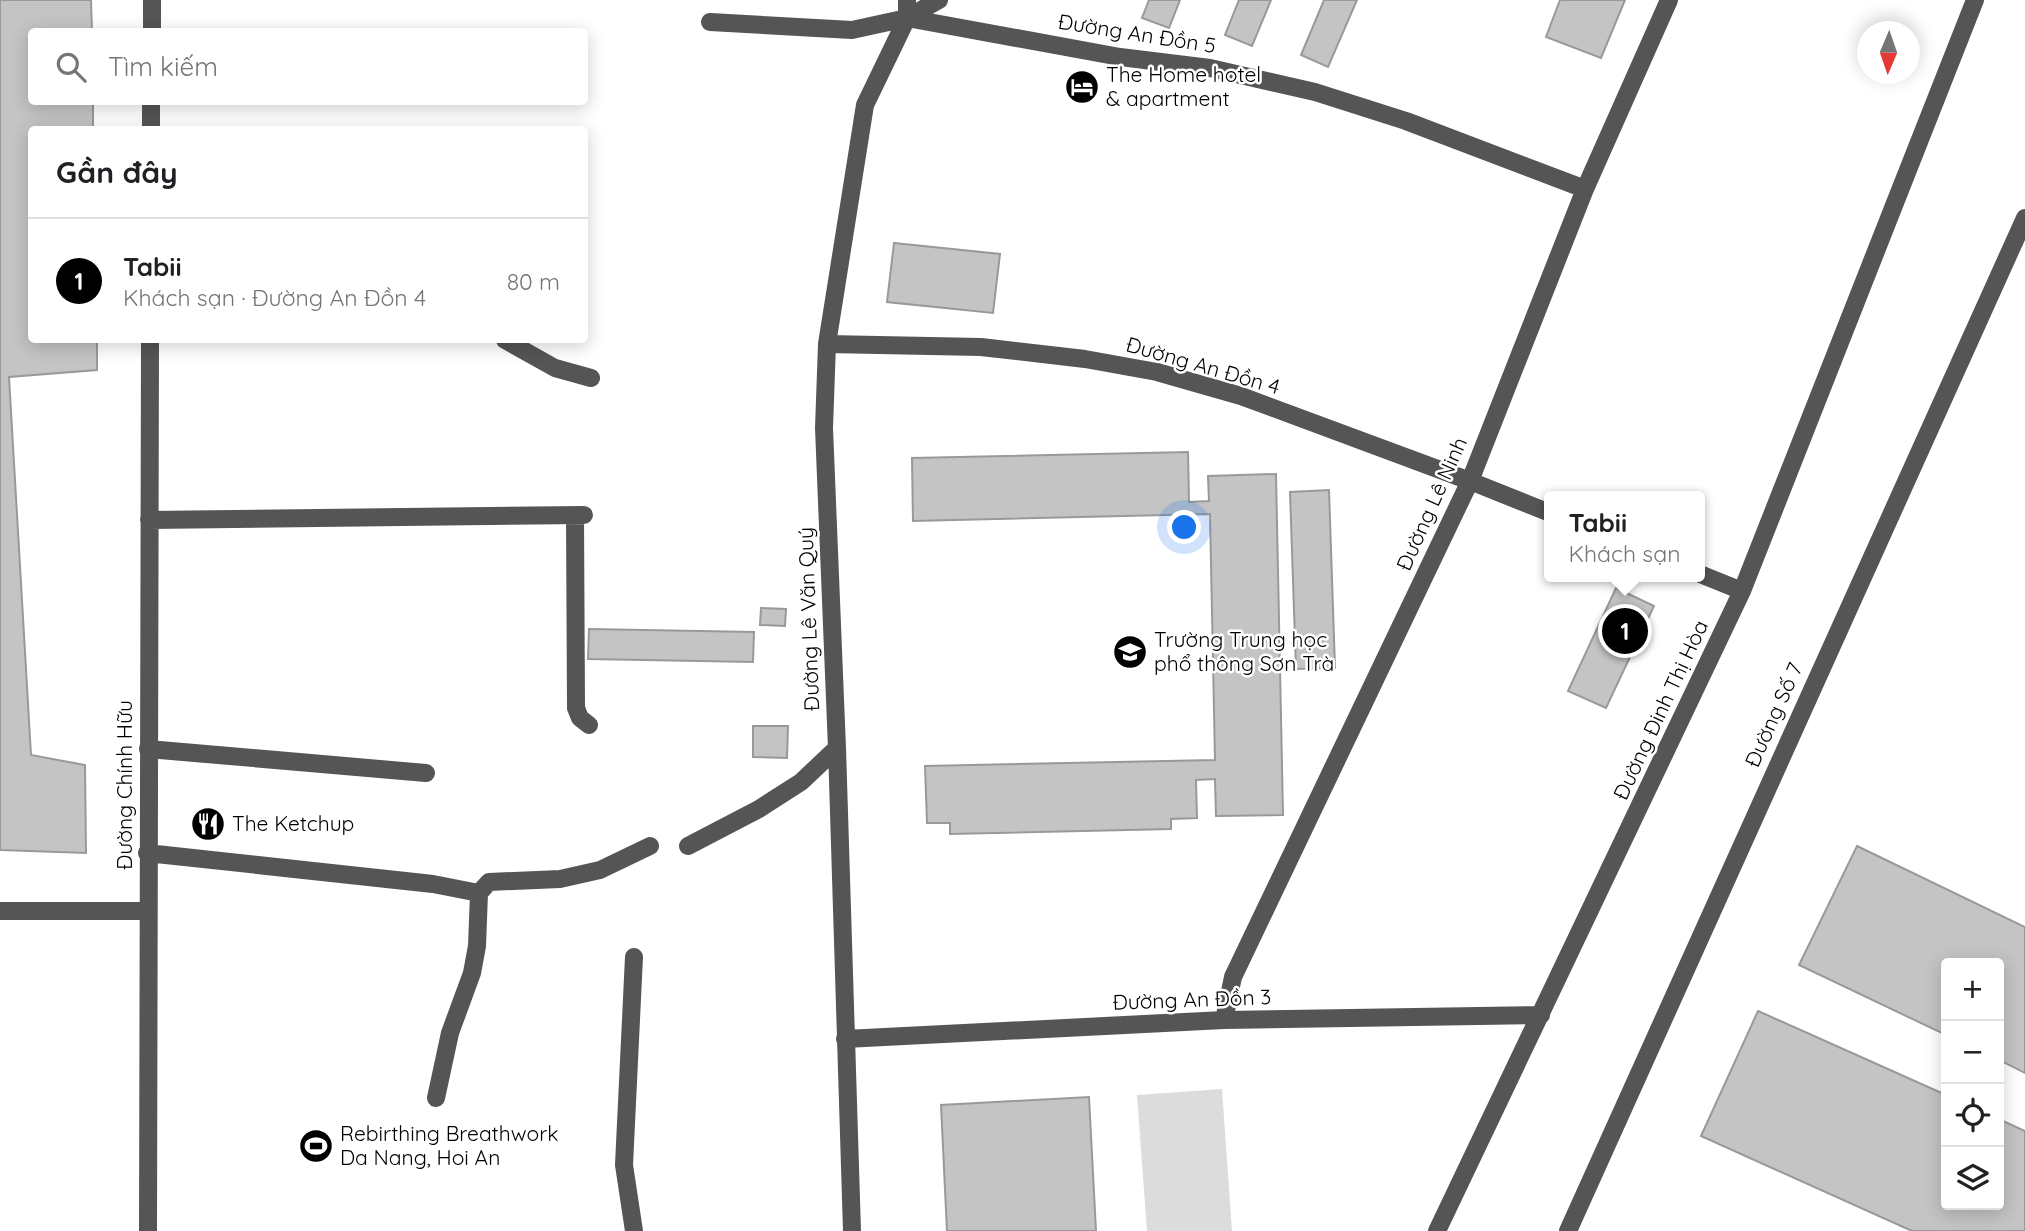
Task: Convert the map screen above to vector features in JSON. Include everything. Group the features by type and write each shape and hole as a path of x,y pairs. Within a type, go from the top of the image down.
{"street":[{"path":"152,0 152,28"},
{"path":"907,9 939,0"},
{"name":"Đường Lê Ninh","path":"1224,1020 1233,977 1470,481 1585,189 1669,0"},
{"name":"Đường Đinh Thị Hòa","path":"1437,1231 1742,591 1975,0"},
{"name":"Đường An Đồn 5","path":"710,22 852,30 907,9 1120,57 1210,68 1315,92 1418,126 1585,189"},
{"name":"Đường Lê Văn Quý","path":"852,1231 824,428 828,344 865,105 907,9"},
{"path":"151,105 151,126"},
{"name":"Đường Số 7","path":"1568,1231 2025,218"},
{"name":"Đường Chính Hữu","path":"148,1231 150,343"},
{"path":"510,343 555,368 590,378"},
{"name":"Đường An Đồn 4","path":"828,344 981,347 1085,359 1157,373 1241,396 1544,511"},
{"path":"149,520 579,515 576,708 580,718 589,725"},
{"path":"1705,576 1742,591"},
{"path":"688,846 759,809 801,782 837,748"},
{"path":"148,749 426,773"},
{"path":"436,1098 450,1033 472,973 477,946 479,893 489,882 560,879 600,870 650,846"},
{"path":"147,853 433,884 479,893"},
{"path":"0,911 148,911"},
{"path":"634,957 624,1165 634,1231"},
{"name":"Đường An Đồn 3","path":"845,1040 1224,1020 1541,1016"}],"shaded area":[{"path":"1222,1089 1232,1231 1147,1231 1137,1095"}],"building":[{"path":"0,0 91,0 92,28 28,28 28,105 93,105 93,126 28,126 28,343 97,343 97,370 9,377 31,755 85,765 86,853 0,850"},
{"path":"1149,0 1180,0 1169,28 1142,18"},
{"path":"1239,0 1271,0 1252,46 1225,35"},
{"path":"1324,0 1357,0 1328,67 1301,55"},
{"path":"1560,0 1625,0 1601,58 1546,37"},
{"path":"894,243 1000,254 993,313 887,302"},
{"path":"1188,452 1189,502 1209,501 1208,476 1276,474 1283,815 1216,816 1215,779 1196,780 1197,818 1171,819 1171,829 950,834 950,823 927,823 925,766 1215,760 1210,514 913,521 912,458"},
{"path":"1329,490 1335,668 1296,669 1290,492"},
{"path":"1616,588 1654,606 1606,708 1568,691"},
{"path":"761,608 786,609 785,626 760,625"},
{"path":"589,629 754,632 753,662 588,659"},
{"path":"753,726 788,726 787,758 753,757"},
{"path":"1857,846 2025,927 2025,1073 2004,1062 2004,958 1941,958 1941,1033 1799,965"},
{"path":"1758,1011 1941,1093 1941,1210 2004,1210 2004,1121 2025,1131 2025,1231 1912,1231 1701,1136"},
{"path":"1089,1097 1096,1231 947,1231 941,1105"}],"place":[{"name":"The Home hotel & apartment","path":"1082,87"},
{"name":"Tabii","path":"1625,631"},
{"name":"Trường Trung học phổ thông Sơn Trà","path":"1130,652"},
{"name":"The Ketchup","path":"208,824"},
{"name":"Rebirthing Breathwork Da Nang, Hoi An","path":"316,1146"}]}
